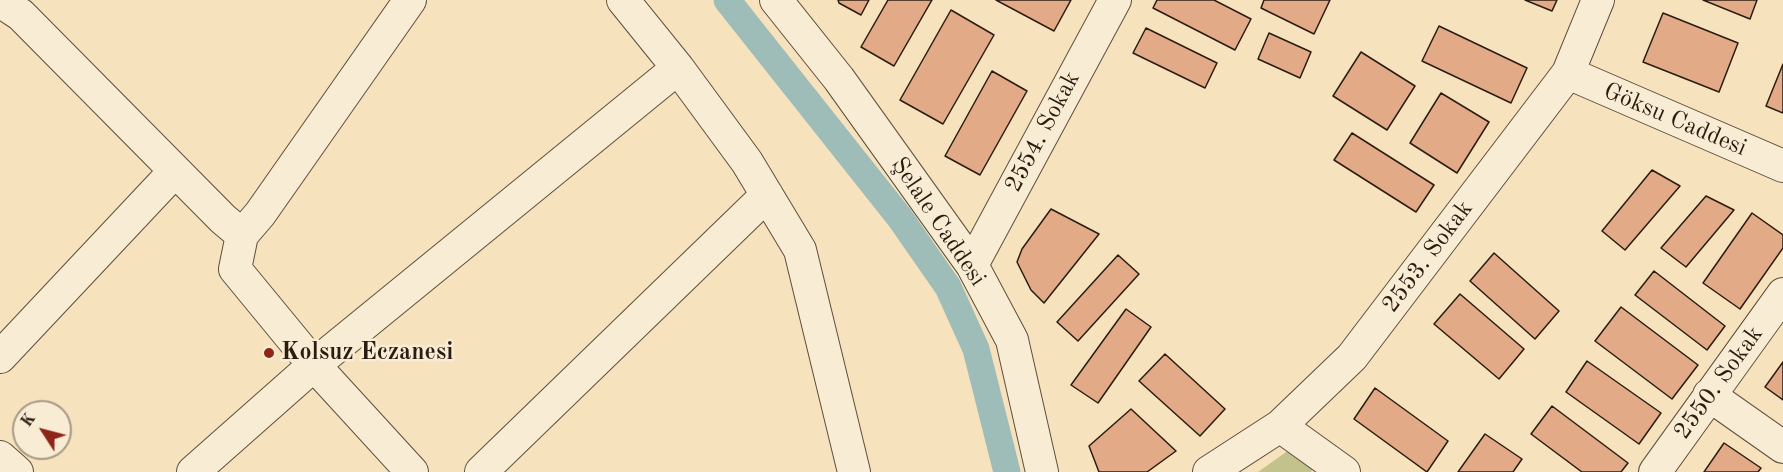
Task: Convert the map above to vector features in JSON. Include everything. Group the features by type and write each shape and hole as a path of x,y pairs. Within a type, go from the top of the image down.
{"street":[{"path":"410,0 260,214 242,234 235,269 315,365 412,472"},
{"path":"623,0 678,68 747,162 800,250 854,472"},
{"name":"Şelale Caddesi","path":"776,0 839,79 972,264 1012,340 1042,472"},
{"name":"2554. Sokak","path":"972,264 1115,0"},
{"name":"2553. Sokak","path":"1209,472 1280,426 1352,357 1568,74 1598,0"},
{"path":"15,12 223,219 242,234"},
{"path":"193,472 315,365 678,68"},
{"name":"Göksu Caddesi","path":"1568,74 1783,166"},
{"path":"0,357 175,171"},
{"path":"481,472 767,195"},
{"name":"2550. Sokak","path":"1655,472 1783,294"},
{"path":"1709,395 1783,447"},
{"path":"1280,426 1344,472"},
{"path":"0,458 17,472"}],"shaded area":[{"path":"1289,450 1313,468 1311,472 1258,472"}],"building":[{"path":"838,0 869,0 861,15 839,3"},
{"path":"888,0 932,0 894,66 861,47"},
{"path":"996,0 1071,0 1054,31"},
{"path":"1157,0 1214,0 1251,19 1235,50 1153,8"},
{"path":"1264,0 1330,0 1314,34 1261,8"},
{"path":"1525,0 1557,0 1552,11"},
{"path":"1703,0 1757,0 1750,19"},
{"path":"951,10 994,35 943,124 900,100"},
{"path":"1663,13 1738,43 1719,92 1643,62"},
{"path":"1439,26 1527,68 1511,103 1422,61"},
{"path":"1146,28 1217,63 1205,88 1133,53"},
{"path":"1269,33 1311,52 1300,78 1258,59"},
{"path":"1361,52 1415,86 1387,130 1333,96"},
{"path":"1783,64 1783,113 1766,106"},
{"path":"992,71 1027,91 980,175 945,156"},
{"path":"1441,93 1489,122 1457,173 1410,143"},
{"path":"1352,133 1434,185 1416,212 1334,160"},
{"path":"1652,170 1680,186 1625,250 1602,231"},
{"path":"1706,196 1734,210 1686,267 1661,248"},
{"path":"1051,209 1099,234 1044,303 1031,290 1017,262 1022,249"},
{"path":"1752,213 1783,235 1783,248 1740,309 1703,283"},
{"path":"1494,253 1559,311 1535,339 1470,281"},
{"path":"1118,255 1139,274 1078,341 1057,322"},
{"path":"1654,271 1725,326 1707,350 1635,295"},
{"path":"1460,294 1524,349 1499,379 1434,324"},
{"path":"1621,307 1698,365 1672,399 1595,341"},
{"path":"1126,309 1151,327 1098,403 1071,385"},
{"path":"1165,354 1225,409 1200,436 1139,381"},
{"path":"1587,361 1661,413 1639,444 1566,392"},
{"path":"1783,362 1783,400 1765,387"},
{"path":"1375,388 1448,441 1427,472 1354,419"},
{"path":"1552,406 1628,463 1621,472 1582,472 1531,434"},
{"path":"1131,409 1176,451 1147,472 1099,472 1089,446"},
{"path":"1485,434 1522,459 1513,472 1458,472"},
{"path":"1724,443 1761,468 1758,472 1704,472"}],"waterway":[{"path":"727,0 900,218 948,287 976,349 1007,472"}],"place":[{"name":"Kolsuz Eczanesi","path":"269,353"}]}
